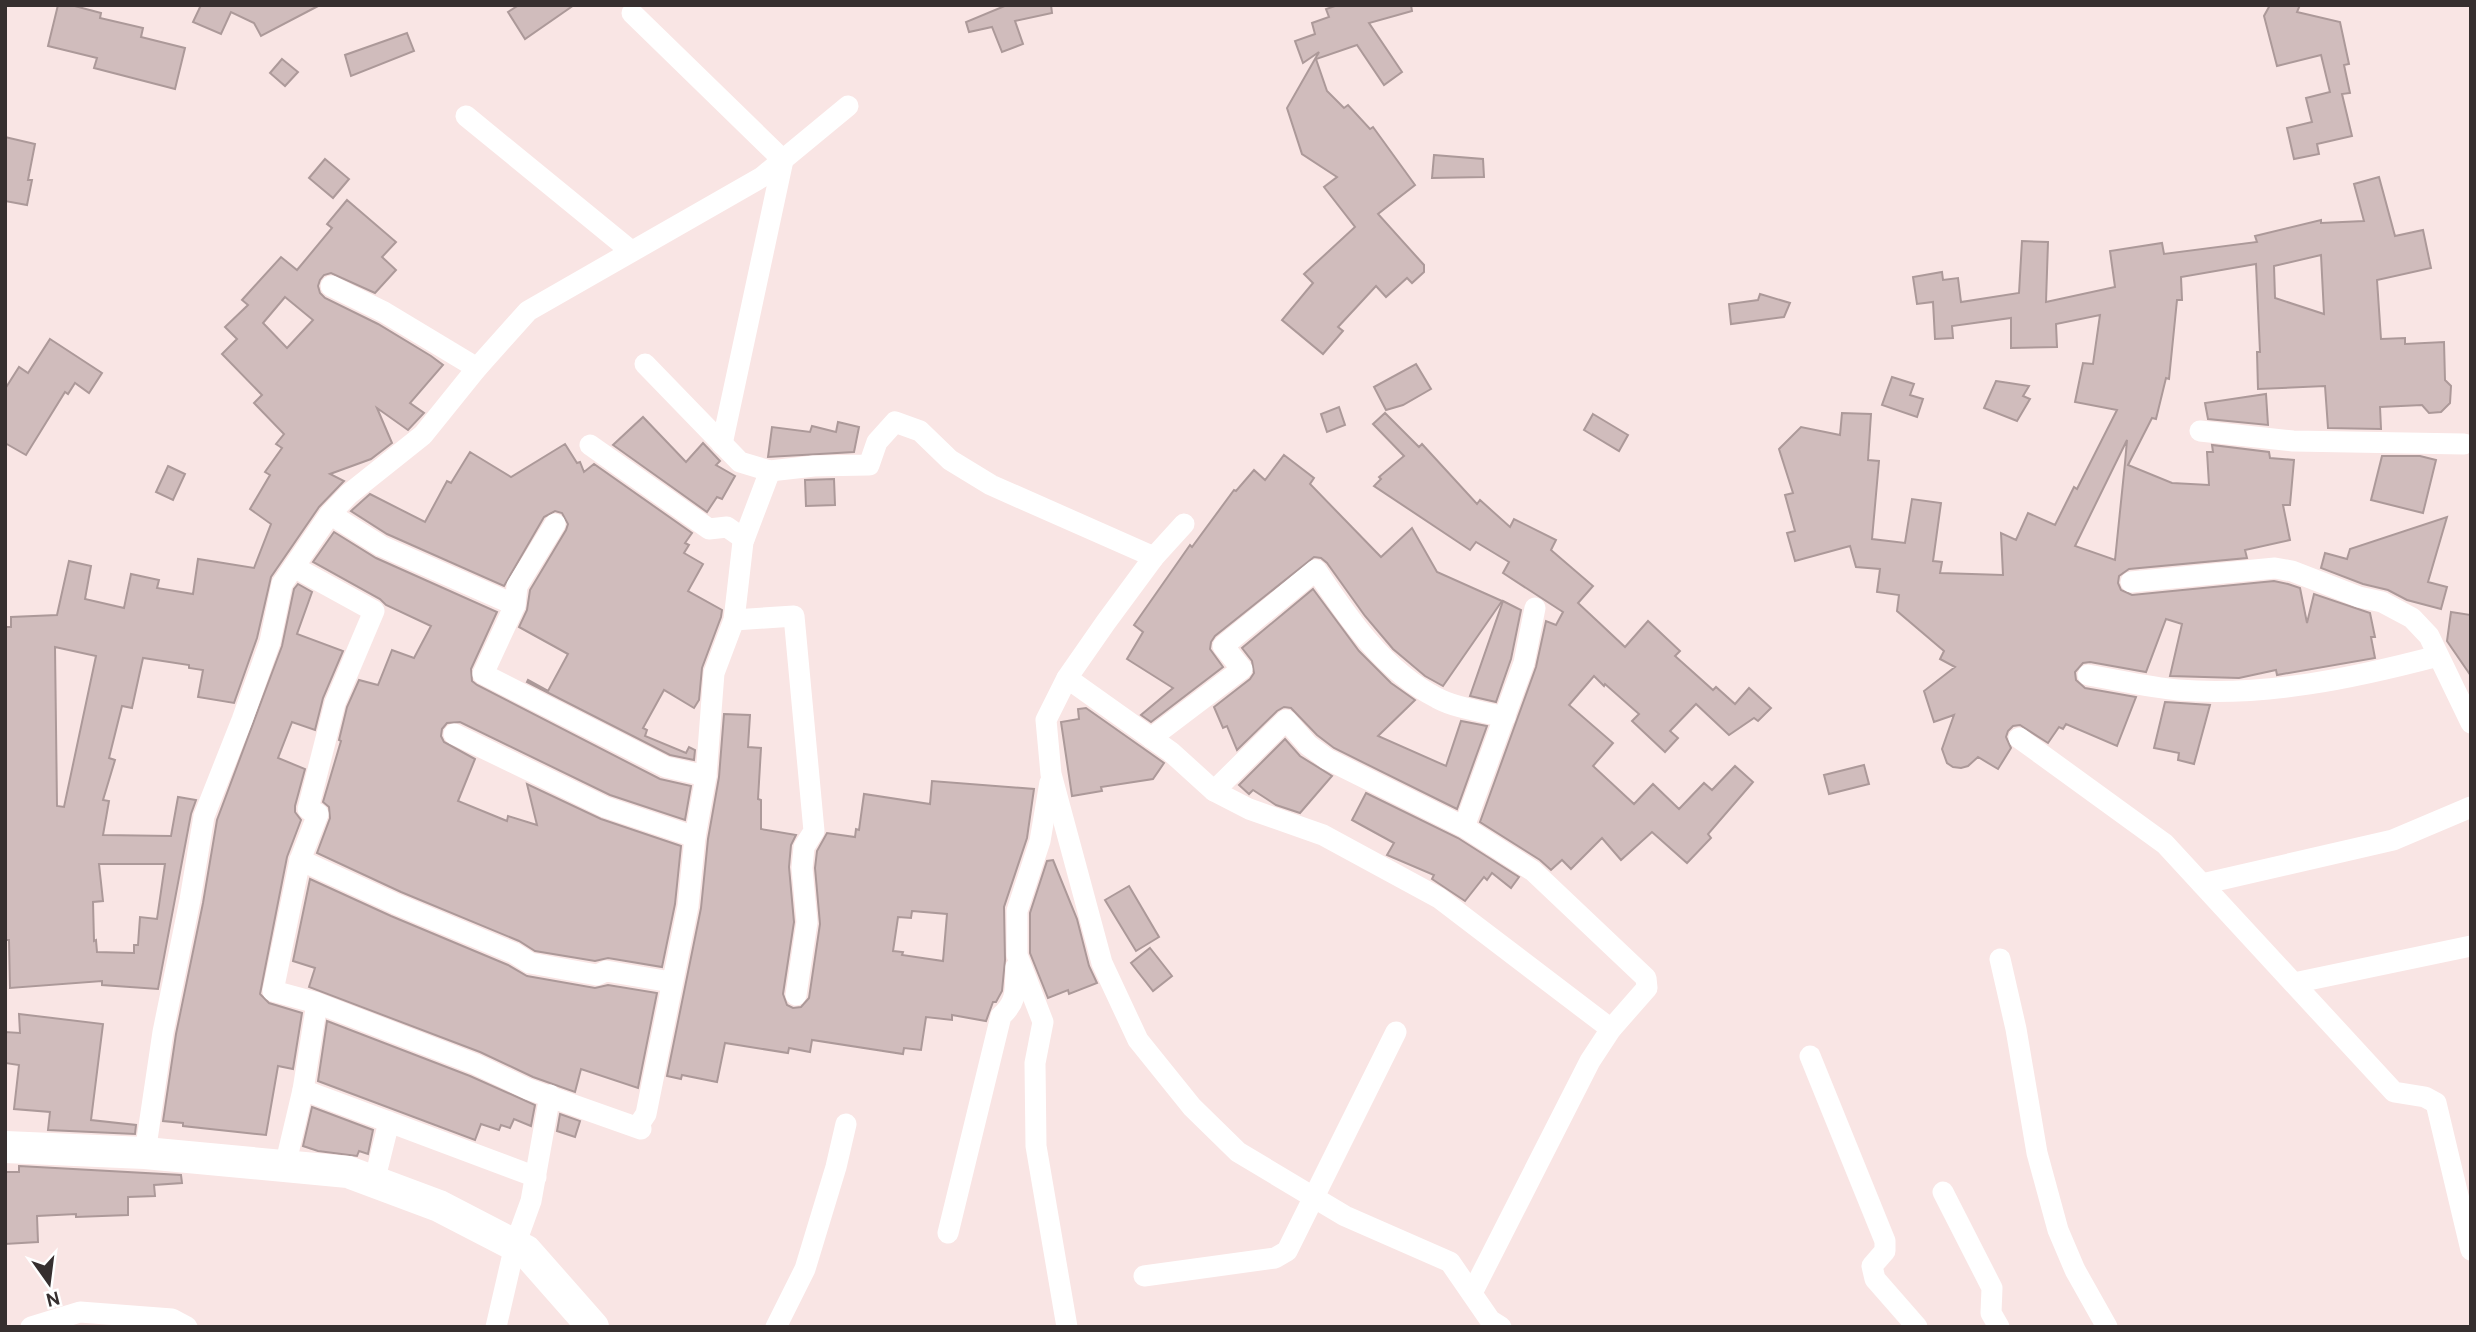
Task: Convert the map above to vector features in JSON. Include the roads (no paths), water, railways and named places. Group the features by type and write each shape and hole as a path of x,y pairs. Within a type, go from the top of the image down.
{"street":[{"path":"632,13 783,160"},
{"path":"145,1153 163,1032 204,816 243,720 270,642 282,584 330,514 349,494 423,436 477,368 528,311 762,177 848,106"},
{"path":"466,116 631,251"},
{"path":"722,444 783,160"},
{"path":"331,286 384,312 477,368"},
{"path":"645,364 740,462 770,471 814,466 869,466 877,442 895,422 920,431 950,460 992,485 1154,557"},
{"path":"2200,430 2294,441 2464,444"},
{"path":"590,445 709,529 727,527 744,539"},
{"path":"294,567 374,611 335,703 309,809 318,814 300,860 273,991 317,1003 466,1061 528,1089 641,1129 640,1123 646,1114 688,905 695,837 706,776 714,673 734,620 744,539 770,471"},
{"path":"330,514 381,546 515,605"},
{"path":"555,524 517,586 515,605 483,674 666,767 706,776"},
{"path":"1184,524 1154,557 1105,622 1067,678 1046,720 1051,774 1102,963 1138,1040 1192,1107 1238,1152 1345,1216 1450,1262 1493,1325"},
{"path":"2131,582 2275,568 2292,571 2382,603 2412,618 2428,636 2471,723"},
{"path":"1151,738 1242,669 1223,646 1316,570 1376,652 1405,676 1438,699 1505,717"},
{"path":"1464,827 1524,663 1535,608"},
{"path":"734,620 794,616 814,831 804,848 803,877 807,922 796,995"},
{"path":"2088,675 2179,690 2263,690 2365,675 2438,656"},
{"path":"1067,678 1171,752 1214,791 1249,809 1323,835 1439,898 1611,1029"},
{"path":"1214,791 1286,720 1308,744 1327,759 1464,827 1533,870 1646,978 1647,988 1611,1029 1590,1061 1472,1293"},
{"path":"454,734 605,807 695,837"},
{"path":"2019,738 2165,844 2394,1092 2425,1097 2436,1103 2471,1250"},
{"path":"948,1233 1001,1016 1011,1007 1014,999 1017,911 1040,841 1051,774"},
{"path":"2202,884 2393,840 2471,807"},
{"path":"300,860 514,953 530,963 597,975 606,971 671,982"},
{"path":"2294,983 2471,946"},
{"path":"1017,955 1043,1023 1035,1063 1036,1146 1067,1327"},
{"path":"2000,959 2016,1029 2038,1153 2058,1230 2075,1269 2107,1327"},
{"path":"285,1166 303,1090 317,1003"},
{"path":"1144,1276 1276,1258 1287,1251 1396,1032"},
{"path":"1810,1056 1885,1241 1885,1251 1872,1266 1875,1279 1917,1327"},
{"path":"303,1090 536,1177"},
{"path":"496,1327 515,1245 531,1201 550,1095"},
{"path":"374,1182 389,1122"},
{"path":"776,1327 805,1269 846,1124"},
{"path":"5,1147 145,1153 348,1172 439,1206 526,1251 593,1327"},
{"path":"1943,1192 1992,1288 1991,1313 1999,1327"},
{"path":"31,1327 80,1312 172,1319 187,1327"}]}
